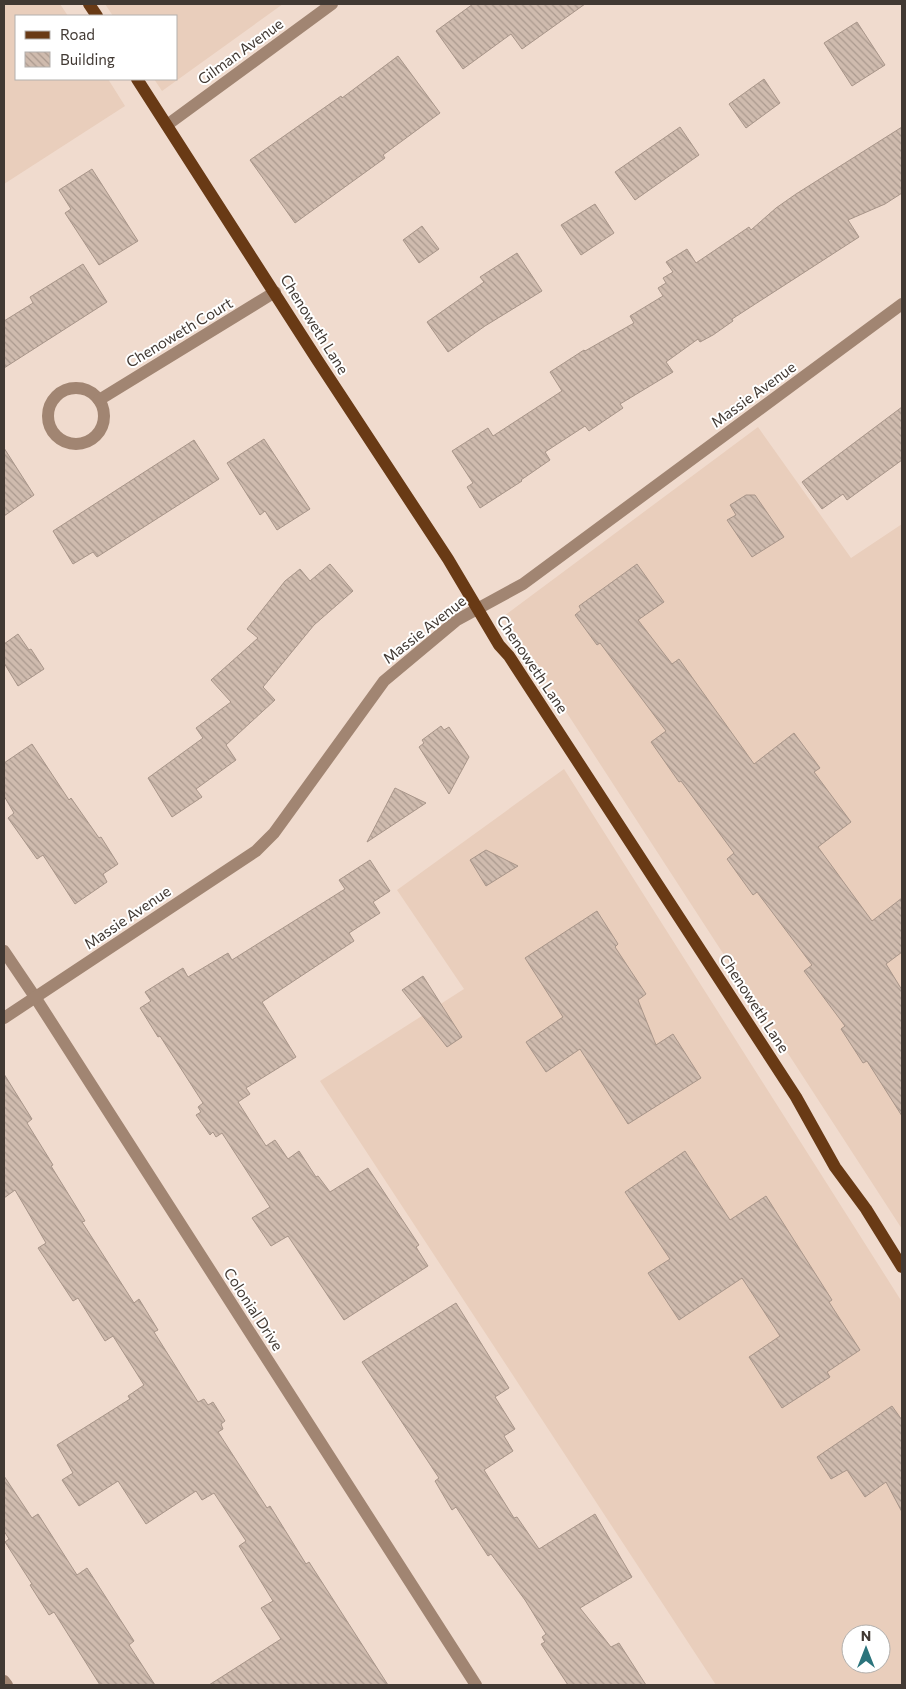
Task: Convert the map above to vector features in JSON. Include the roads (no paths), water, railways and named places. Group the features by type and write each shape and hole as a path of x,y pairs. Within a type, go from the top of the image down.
{"main road":[{"path":"89,4 96,15"},
{"name":"Chenoweth Lane","path":"138,80 448,559 499,645 509,656 792,1089 835,1167 866,1209 902,1266"}],"street":[{"name":"Gilman Avenue","path":"167,124 332,4"},
{"name":"Chenoweth Court","path":"99,400 276,292"},
{"name":"Massie Avenue","path":"4,1018 256,851 274,833 384,682 457,620 522,584 902,304"},
{"path":"75,388 84,390 93,394 99,400 104,418 102,427 89,441 81,444 71,444 62,441 50,428 48,410 58,395 66,390 75,388"},
{"name":"Colonial Drive","path":"4,951 476,1685"},
{"path":"4,1681 7,1685"}]}
